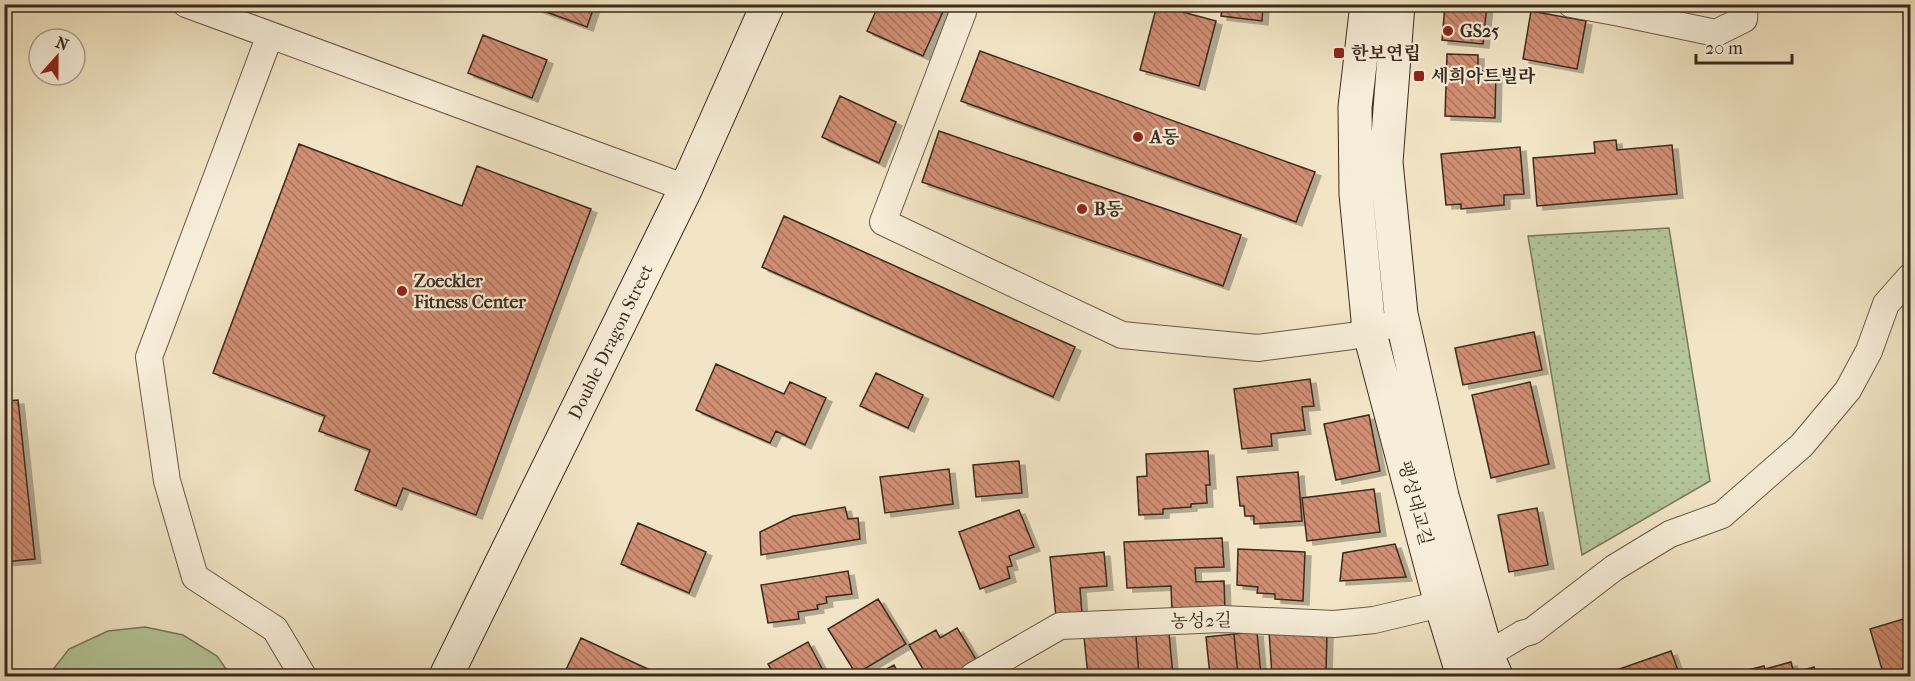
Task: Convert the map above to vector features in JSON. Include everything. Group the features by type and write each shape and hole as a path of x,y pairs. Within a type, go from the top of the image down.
{"main road":[{"name":"Double Dragon Street","path":"446,676 686,188 768,4"},
{"name":"팽성대교길","path":"1367,4 1355,107 1356,194 1369,330 1441,604 1476,667"},
{"path":"1398,4 1386,162 1403,321 1442,496 1476,667"}],"street":[{"path":"186,4 686,188"},
{"path":"1571,4 1716,33 1744,19 1745,4"},
{"path":"963,12 883,222 1122,335 1258,348 1352,336 1403,321"},
{"path":"270,35 149,357 167,481 195,577 275,629 303,676"},
{"path":"1476,667 1522,634 1532,631 1614,568 1670,534 1722,515 1794,452 1848,390 1869,351 1887,304 1911,276"},
{"name":"농성2길","path":"973,676 1060,626 1223,619 1334,624 1374,620 1441,604"}],"green space":[{"path":"1669,228 1710,481 1582,555 1528,236"},
{"path":"145,627 183,635 217,656 231,676 48,676 69,649 108,631"}],"building":[{"path":"525,4 595,4 587,27"},
{"path":"879,4 939,4 945,7 923,56 867,31"},
{"path":"1223,4 1263,4 1262,21 1221,16"},
{"path":"1445,4 1487,4 1483,44 1442,40"},
{"path":"1157,5 1216,21 1199,86 1140,70"},
{"path":"1531,11 1586,21 1577,69 1523,59"},
{"path":"483,35 547,60 532,98 468,73"},
{"name":"A동","path":"980,51 1315,172 1296,222 961,101"},
{"path":"1447,54 1478,55 1478,71 1496,71 1495,118 1445,116"},
{"path":"840,96 896,122 879,163 822,137"},
{"name":"B동","path":"939,131 1241,235 1223,286 922,182"},
{"path":"1616,140 1617,150 1672,145 1677,194 1537,206 1533,158 1595,153 1594,142"},
{"name":"Zoeckler Fitness Center","path":"299,144 462,206 477,166 591,209 476,515 403,488 396,506 355,490 370,450 319,431 325,416 213,373"},
{"path":"1520,147 1524,194 1504,195 1504,205 1461,209 1461,204 1446,205 1441,154"},
{"path":"784,216 1075,347 1053,397 762,267"},
{"path":"1534,332 1542,370 1463,385 1455,348"},
{"path":"716,364 784,394 790,382 826,398 805,445 776,431 770,443 696,410"},
{"path":"876,373 923,395 908,428 860,406"},
{"path":"1310,379 1314,406 1302,407 1305,430 1271,434 1272,446 1242,449 1234,389"},
{"path":"1530,382 1549,464 1491,478 1472,395"},
{"path":"18,400 35,559 4,562 4,401"},
{"path":"1369,415 1380,471 1336,480 1324,424"},
{"path":"1208,451 1210,485 1206,485 1207,503 1191,504 1191,507 1163,509 1163,514 1139,515 1137,477 1147,476 1146,454"},
{"path":"1019,461 1022,493 976,497 973,465"},
{"path":"949,469 953,504 885,513 880,477"},
{"path":"1298,472 1302,521 1254,524 1254,516 1245,516 1244,506 1240,506 1237,477"},
{"path":"1374,489 1380,532 1307,541 1302,498"},
{"path":"845,507 848,519 858,518 860,539 761,555 760,532 793,516"},
{"path":"1537,508 1548,565 1509,572 1498,515"},
{"path":"1019,510 1034,547 1009,556 1012,566 1007,567 1010,578 980,589 959,532"},
{"path":"638,523 706,552 689,593 621,564"},
{"path":"1222,538 1224,567 1195,568 1196,582 1224,581 1225,611 1172,613 1171,586 1127,588 1124,542"},
{"path":"1395,544 1406,577 1340,581 1343,553"},
{"path":"1238,549 1305,552 1303,601 1275,599 1275,594 1257,593 1258,587 1237,585"},
{"path":"1104,552 1107,586 1080,588 1082,614 1056,617 1050,557"},
{"path":"848,571 852,594 826,597 827,603 817,605 818,609 798,612 799,619 768,623 761,585"},
{"path":"878,599 906,644 856,674 828,629"},
{"path":"1910,617 1910,674 1884,676 1870,629"},
{"path":"957,628 977,661 950,676 927,676 909,645 936,630 940,638"},
{"path":"1269,631 1327,634 1326,672 1295,670 1296,676 1272,676"},
{"path":"1257,632 1261,676 1238,676 1234,634"},
{"path":"1169,633 1173,676 1139,676 1136,636"},
{"path":"1234,634 1238,676 1210,676 1206,637"},
{"path":"1136,636 1139,676 1088,676 1084,637"},
{"path":"581,638 663,676 563,676"},
{"path":"808,642 826,676 775,676 768,664"},
{"path":"1671,651 1680,676 1609,676 1608,673"},
{"path":"1791,662 1794,673 1814,667 1817,676 1746,676 1744,671 1764,666 1765,669"},
{"path":"894,665 900,676 874,676"}],"place":[{"name":"GS25","path":"1448,31"},
{"name":"한보연립","path":"1339,53"},
{"name":"세희아트빌라","path":"1419,76"},
{"name":"A동","path":"1138,137"},
{"name":"B동","path":"1082,209"},
{"name":"Zoeckler Fitness Center","path":"402,291"}]}
